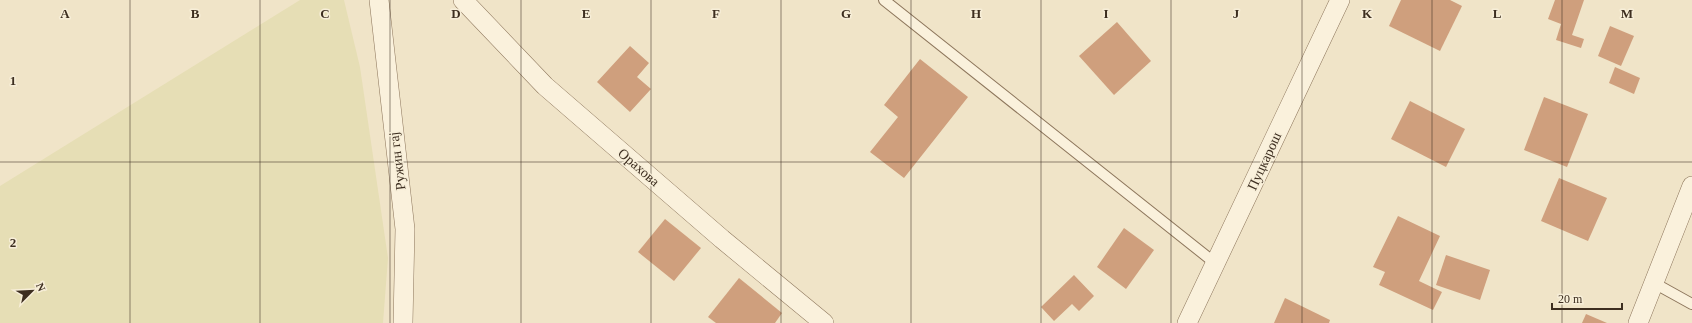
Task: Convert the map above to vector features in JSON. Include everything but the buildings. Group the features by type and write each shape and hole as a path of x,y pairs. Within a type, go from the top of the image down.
{"street":[{"name":"Ружин гај","path":"379,0 405,229 402,323"},
{"name":"Орахова","path":"463,0 545,86 722,239 824,323"},
{"name":"Пуцкарош","path":"1187,323 1340,0"},
{"path":"1638,323 1692,186"}],"lane":[{"path":"884,0 1215,263"},
{"path":"1654,283 1692,304"}],"shaded area":[{"path":"300,0 344,0 360,67 388,258 383,323 0,323 0,186"}]}
